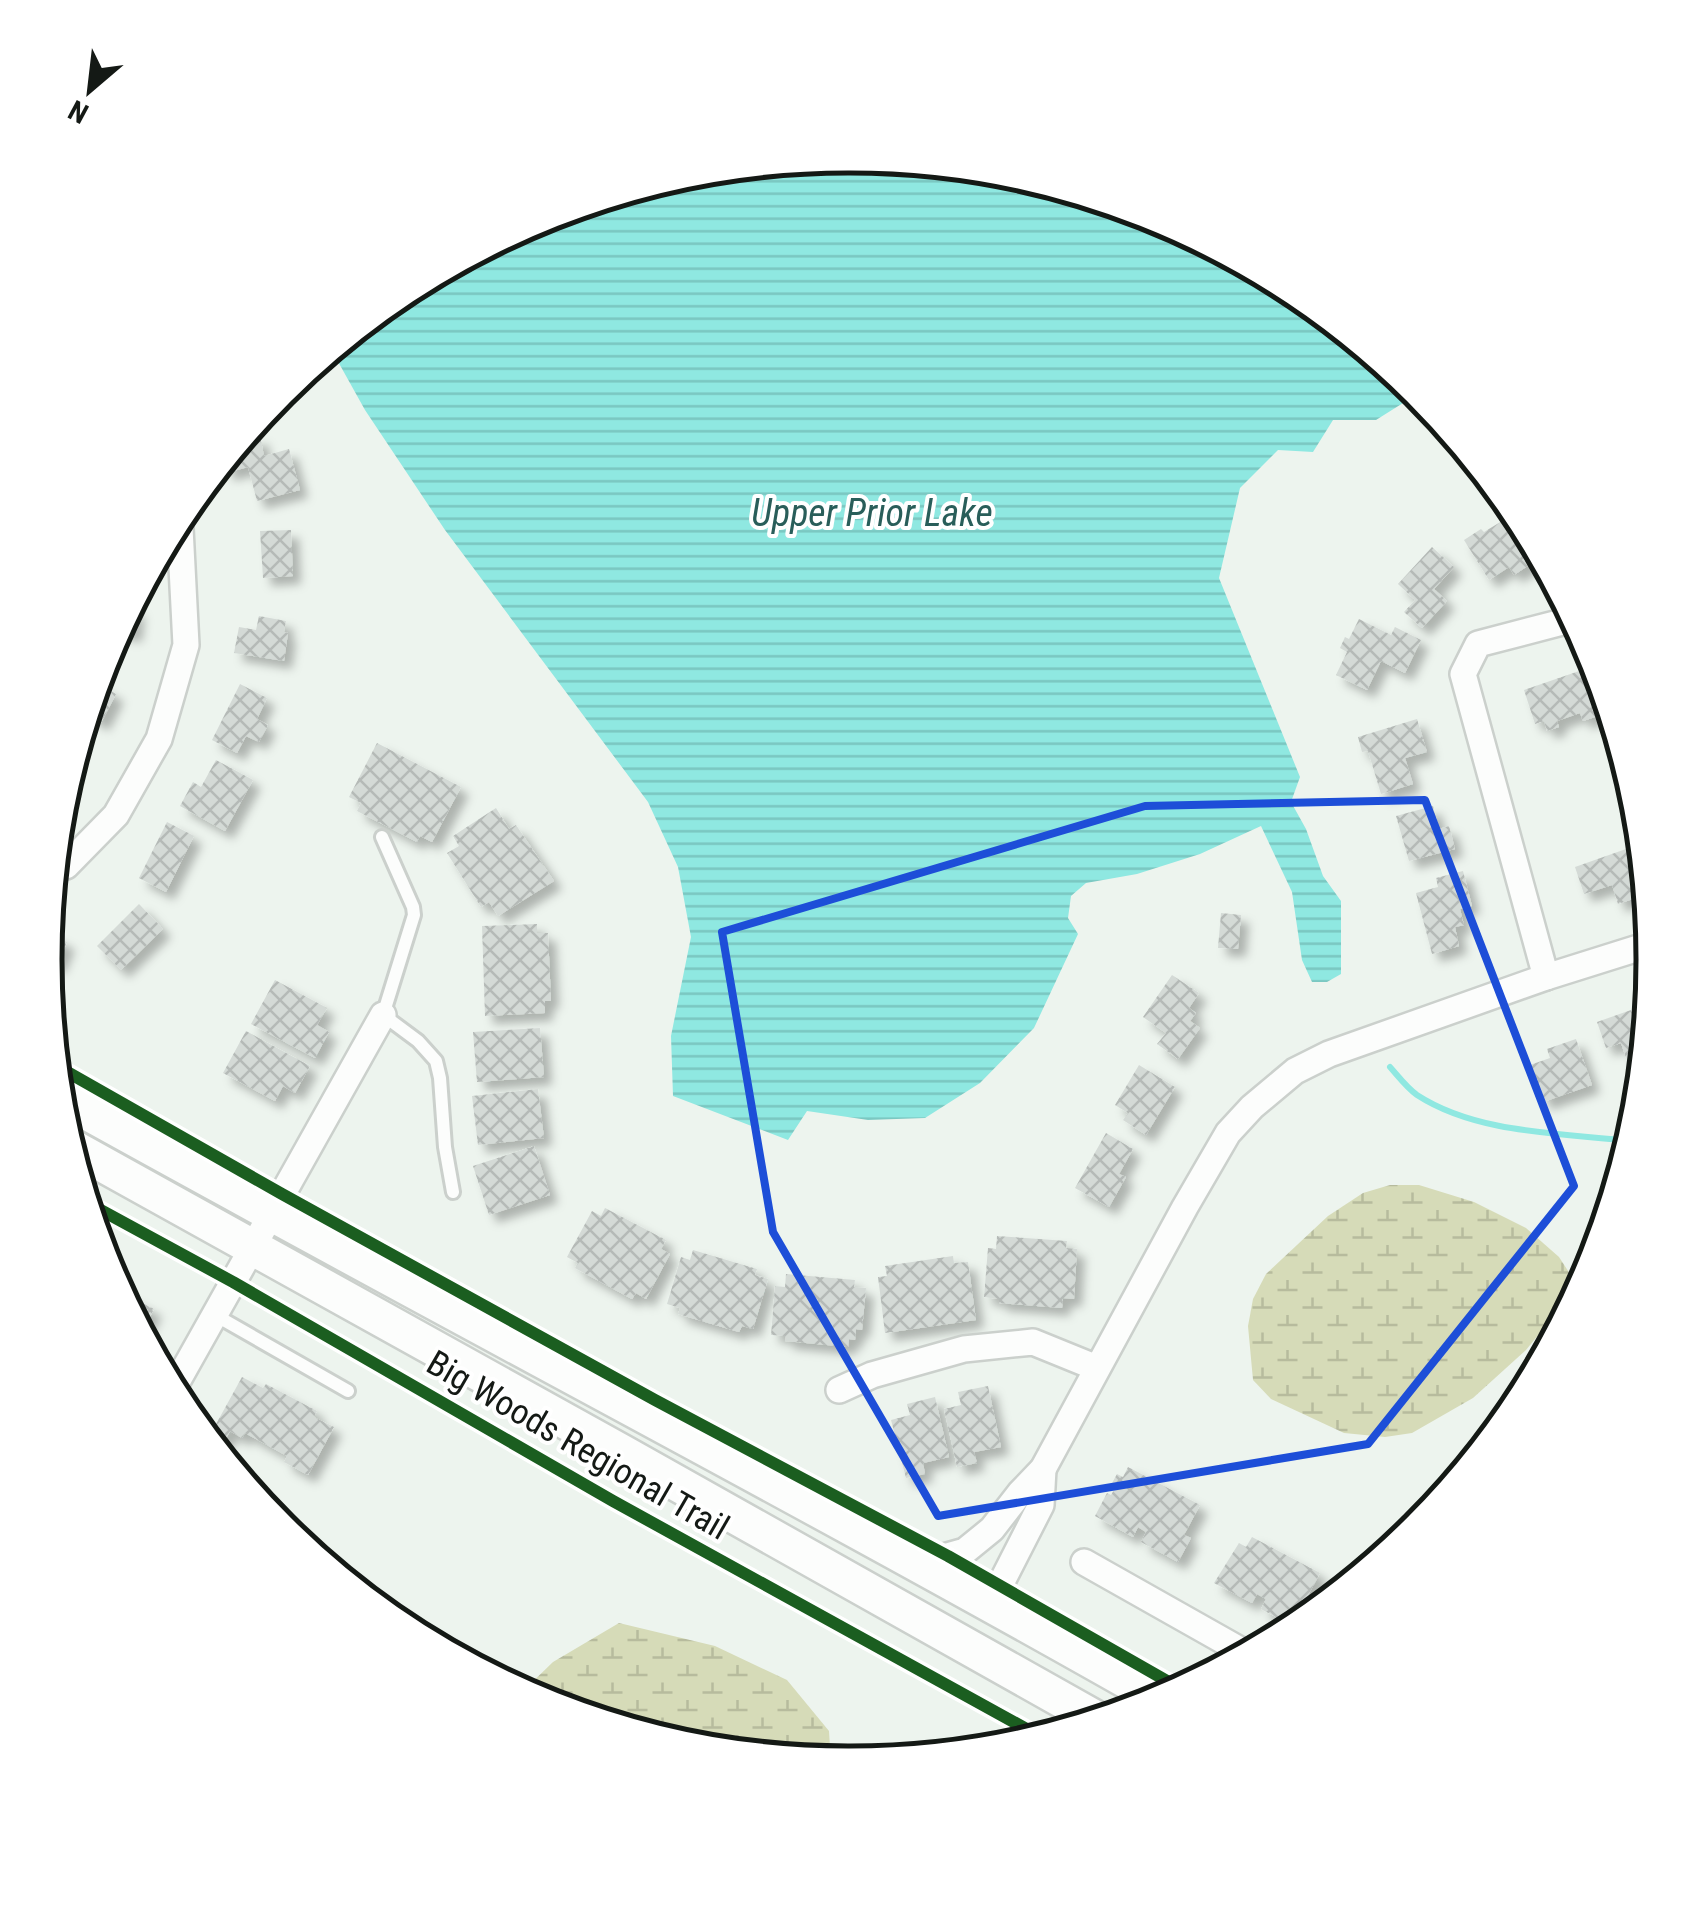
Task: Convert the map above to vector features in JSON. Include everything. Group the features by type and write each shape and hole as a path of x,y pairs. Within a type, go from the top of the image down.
{"street":[{"path":"69,855 116,815 159,739 186,646 181,545"},
{"path":"1546,977 1464,674 1478,644 1559,623"},
{"path":"919,1564 966,1551 992,1529 1042,1469 1228,1133 1252,1106 1295,1071 1328,1054 1636,949"},
{"path":"181,1374 383,1015"},
{"path":"77,1106 991,1603 1142,1689"},
{"path":"87,1156 1081,1710"},
{"path":"839,1390 872,1375 964,1349 1033,1342 1097,1368"},
{"path":"689,1490 815,1536 959,1614 982,1615 1041,1505 1042,1469"},
{"path":"1084,1562 1232,1646"}],"lane":[{"path":"382,837 414,907 383,1015 436,1060 452,1192"},
{"path":"214,1315 348,1391"}],"highlighted area":[{"path":"1425,800 1574,1186 1368,1444 938,1516 773,1232 722,932 1145,806"}],"green space":[{"path":"1390,1185 1419,1185 1474,1202 1526,1228 1559,1257 1570,1273 1541,1331 1473,1398 1412,1433 1385,1437 1344,1433 1271,1399 1253,1380 1248,1326 1253,1299 1266,1274 1328,1216 1363,1193"},
{"path":"619,1623 715,1646 787,1680 829,1731 830,1745 746,1739 645,1719 534,1680 553,1662"}],"water":[{"name":"Upper Prior Lake","path":"849,173 952,180 1002,188 1053,200 1150,233 1242,278 1328,336 1404,402 1376,420 1333,420 1313,452 1278,450 1240,488 1219,578 1300,777 1291,802 1306,829 1323,876 1341,901 1341,974 1327,982 1312,982 1302,960 1292,892 1261,826 1200,854 1137,874 1086,883 1071,896 1068,918 1078,934 1034,1028 980,1083 925,1118 868,1120 807,1111 788,1140 673,1096 671,1036 691,937 678,867 648,802 445,530 365,410 338,362 456,278 501,254 596,215 696,188 746,180"}],"building":[{"path":"260,438 264,456 289,449 300,490 257,501 248,467 233,471"},
{"path":"1502,521 1529,565 1514,575 1509,567 1489,580 1464,540 1481,529 1484,532"},
{"path":"291,530 293,576 263,578 260,531"},
{"path":"1432,547 1454,567 1434,589 1447,601 1422,628 1404,612 1415,600 1398,584"},
{"path":"259,616 286,621 284,661 234,653 239,627 256,630"},
{"path":"1359,619 1391,635 1395,627 1421,640 1405,673 1381,661 1367,690 1336,675 1347,652 1340,648"},
{"path":"1580,671 1597,716 1583,721 1580,713 1557,721 1559,727 1547,731 1544,721 1535,724 1524,690"},
{"path":"240,684 267,698 257,719 268,725 259,742 246,736 237,753 212,740"},
{"path":"110,691 116,694 99,722"},
{"path":"1417,719 1427,752 1405,758 1413,784 1381,794 1368,751 1362,752 1358,737"},
{"path":"377,743 461,787 432,842 420,836 417,842 357,811 361,803 349,797"},
{"path":"216,760 253,780 225,831 180,806 193,782 201,787"},
{"path":"1433,806 1439,829 1449,826 1455,849 1409,861 1396,816"},
{"path":"496,808 509,829 516,825 554,881 498,916 489,902 481,907 447,853 459,846 453,836"},
{"path":"167,822 194,836 166,892 139,878"},
{"path":"1626,849 1633,899 1618,904 1612,885 1584,894 1575,867"},
{"path":"1463,871 1472,906 1460,909 1464,925 1455,927 1459,946 1432,954 1416,893 1438,887 1436,878"},
{"path":"139,904 163,929 121,970 97,946"},
{"path":"1221,913 1241,915 1238,949 1218,948"},
{"path":"537,924 537,933 548,933 551,1001 545,1001 545,1013 485,1016 482,926"},
{"path":"1172,975 1199,993 1189,1008 1196,1013 1190,1021 1200,1028 1178,1059 1157,1044 1166,1033 1143,1017"},
{"path":"275,980 327,1008 317,1025 329,1032 315,1058 251,1024"},
{"path":"1631,1010 1630,1057 1626,1058 1621,1043 1606,1048 1597,1022"},
{"path":"540,1028 544,1077 477,1082 473,1032"},
{"path":"246,1031 310,1066 295,1093 283,1086 275,1101 223,1073"},
{"path":"1576,1039 1592,1085 1543,1102 1530,1065 1550,1058 1547,1049"},
{"path":"1139,1065 1175,1087 1146,1135 1123,1120 1128,1113 1115,1105"},
{"path":"538,1089 544,1138 478,1145 472,1096"},
{"path":"1106,1133 1133,1149 1119,1174 1126,1177 1109,1207 1075,1188"},
{"path":"534,1146 550,1195 489,1215 473,1166"},
{"path":"605,1208 666,1240 661,1249 670,1254 646,1299 636,1293 632,1299 575,1268 578,1263 567,1257 592,1211 601,1216"},
{"path":"997,1236 1067,1241 1066,1248 1077,1249 1074,1299 1063,1298 1062,1308 999,1303 999,1299 984,1297 988,1248 996,1249"},
{"path":"693,1250 757,1269 755,1275 768,1279 753,1329 742,1326 739,1332 678,1314 680,1308 667,1304 681,1257 690,1260"},
{"path":"953,1256 954,1263 968,1262 976,1320 885,1333 878,1277 887,1276 885,1266"},
{"path":"786,1274 855,1280 854,1287 866,1288 862,1330 856,1329 855,1340 849,1339 848,1347 785,1341 786,1336 771,1335 775,1286 785,1287"},
{"path":"142,1303 154,1309 150,1318"},
{"path":"242,1377 263,1388 266,1384 317,1411 314,1417 334,1427 308,1475 284,1462 287,1456 245,1433 242,1438 230,1431 226,1439 216,1425"},
{"path":"988,1386 1001,1447 974,1452 977,1463 957,1467 944,1409 961,1405 958,1392"},
{"path":"935,1397 949,1457 923,1463 925,1474 906,1478 891,1420 910,1415 907,1404"},
{"path":"1128,1467 1200,1505 1184,1535 1191,1538 1178,1562 1141,1542 1146,1532 1138,1527 1133,1537 1095,1516 1107,1493 1111,1495 1115,1488 1111,1485 1117,1474 1123,1477"},
{"path":"1252,1537 1320,1573 1307,1598 1278,1618 1261,1609 1266,1599 1257,1594 1252,1603 1214,1583 1239,1543 1246,1547"}],"waterway":[{"path":"1390,1067 1417,1095 1466,1118 1520,1130 1614,1139"}],"cycle path":[{"path":"71,1074 655,1400 948,1556 1164,1680"},
{"name":"Big Woods Regional Trail","path":"104,1212 613,1501 1022,1726"}]}
